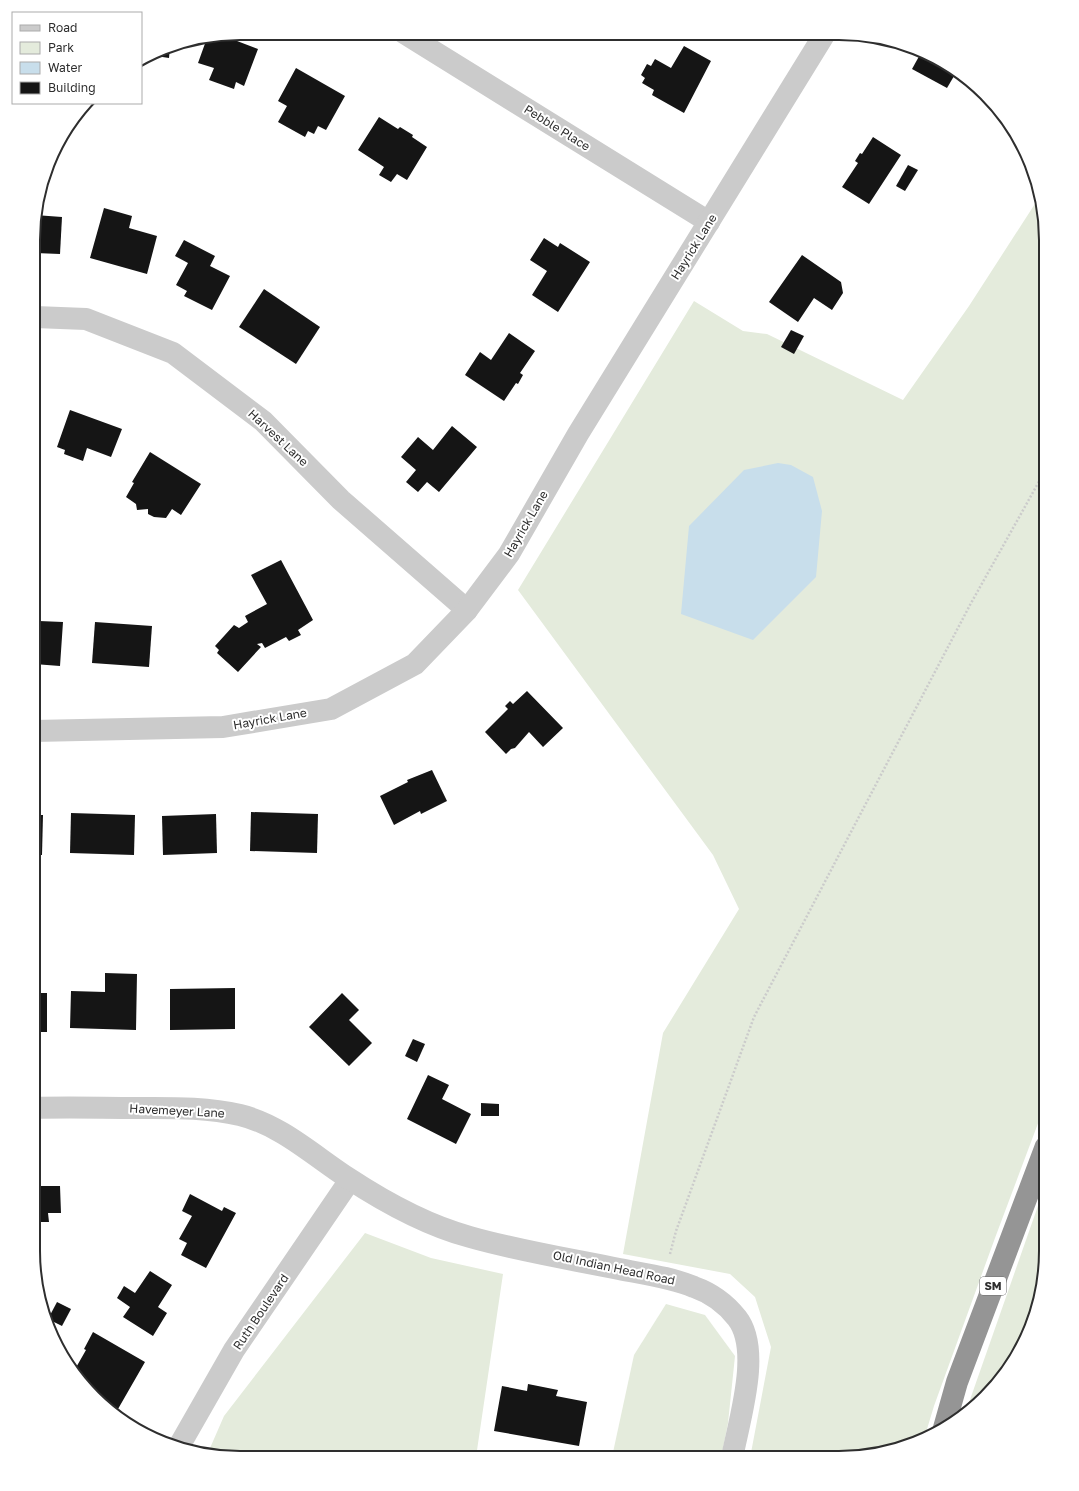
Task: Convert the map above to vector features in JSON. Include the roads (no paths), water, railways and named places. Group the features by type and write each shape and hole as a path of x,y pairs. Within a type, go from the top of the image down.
{"highway":[{"name":"SM","path":"946,1419 957,1382 1039,1165"}],"street":[{"name":"Pebble Place","path":"414,40 709,222"},
{"name":"Hayrick Lane","path":"40,731 223,727 331,709 415,664 467,610 509,554 578,434 821,40"},
{"name":"Harvest Lane","path":"40,317 86,319 173,353 263,421 341,500 467,610"},
{"name":"Havemeyer Lane","path":"40,1108 180,1108 220,1111 243,1116 282,1133 350,1180"},
{"name":"Old Indian Head Road","path":"350,1180 421,1219 466,1236 495,1244 664,1278 693,1286 710,1294 727,1307 739,1320 747,1337 750,1353 749,1370 733,1451"},
{"name":"Ruth Boulevard","path":"182,1442 234,1350 350,1180"}],"water":[{"path":"778,463 791,465 813,477 822,511 816,577 753,640 681,614 689,526 744,470"}]}
